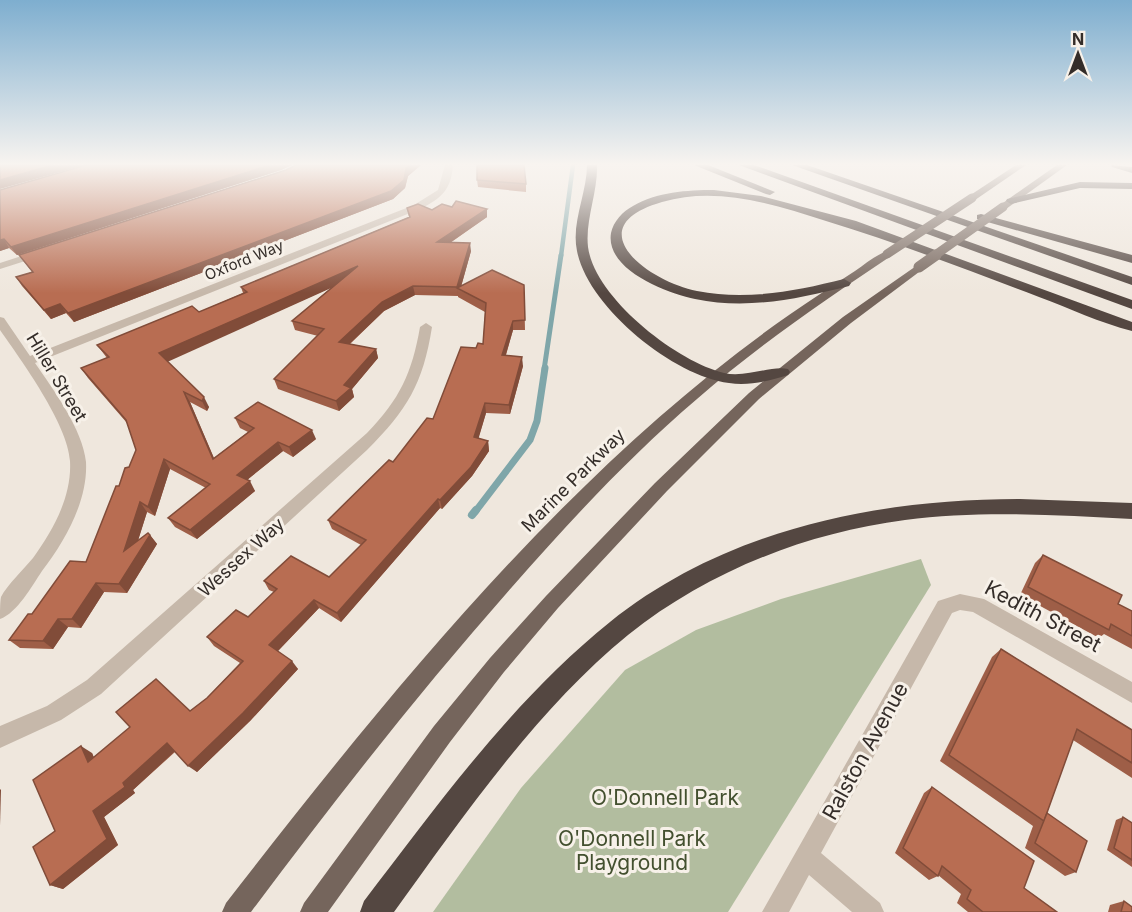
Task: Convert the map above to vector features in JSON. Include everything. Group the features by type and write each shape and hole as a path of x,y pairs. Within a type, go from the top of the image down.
{"highway":[{"path":"586,208 581,226 585,259 598,287 618,310 642,331 686,362 716,375 750,379 782,372"},
{"path":"641,208 625,218 618,227 616,238 619,248 625,259 636,269 671,287 694,295 747,301 774,299 844,283"},
{"path":"794,208 863,228"},
{"path":"810,208 1132,327"},
{"path":"862,208 1132,305"},
{"path":"920,208 1132,281"},
{"path":"955,208 1132,259"},
{"path":"375,912 465,793 517,731 567,677 615,632 664,598 713,569 764,546 812,531 861,519 905,512 997,507 1132,511"}],"main road":[{"name":"Marine Parkway","path":"235,912 401,702 566,516 634,449 716,375 844,283 957,208"},
{"path":"313,912 442,734 504,657 661,487 732,417 782,372 847,320 1002,208"}],"street":[{"name":"Oxford Way","path":"27,362 416,208"},
{"path":"0,266 45,251"},
{"name":"Hiller Street","path":"0,321 68,430 78,459 75,498 58,533 34,570 0,611"},
{"name":"Wessex Way","path":"0,737 54,713 94,687 342,466 381,428 413,380 426,327"},
{"name":"Kedith Street","path":"962,601 990,611 1132,693"},
{"name":"Ralston Avenue","path":"775,912 945,607 952,602 962,601"},
{"path":"807,857 871,912"}],"green space":[{"name":"O'Donnell Park","path":"921,559 931,585 728,912 433,912 521,788 625,670 696,630 781,599"}],"building":[{"path":"0,208 136,208 11,247 4,239 0,240"},
{"path":"168,208 347,208 68,313 60,304 44,310 16,277 33,272 19,255"},
{"path":"407,208 426,208 432,210 436,208 487,209 437,242 470,243 457,287 413,286 382,302 339,342 376,349 344,385 351,388 336,401 274,379 324,329 292,321 358,266 159,353 204,397 202,401 184,392 213,459 254,428 235,418 258,402 312,430 289,447 278,442 237,475 250,481 190,530 168,518 210,484 164,459 148,507 140,502 124,551 148,533 150,535 119,584 96,583 72,619 58,619 43,641 9,640 28,614 32,614 70,561 86,562 116,486 119,486 125,468 129,467 136,450 126,420 81,368 109,357 97,345 192,306 199,312 247,292 241,287 410,217"},
{"path":"492,270 524,285 525,320 513,321 502,355 522,357 509,405 485,403 474,437 488,441 471,467 440,500 438,499 337,613 314,600 269,645 292,661 188,766 167,743 123,783 125,787 93,811 107,839 50,885 33,847 55,831 33,780 81,746 88,762 130,727 116,712 156,679 190,711 207,698 243,661 207,637 236,610 248,617 277,589 264,581 291,556 329,577 366,540 328,520 389,460 393,462 427,418 433,419 461,347 476,348 478,343 483,344 486,303 457,288"},
{"path":"1043,555 1122,595 1118,604 1132,611 1132,636 1111,624 1109,630 1028,587"},
{"path":"1001,649 1132,730 1132,763 1077,729 1044,821 949,755"},
{"path":"932,787 1034,861 1024,888 1057,912 983,912 967,899 971,890 942,866 938,876 903,848"},
{"path":"1047,813 1087,841 1076,872 1035,843"},
{"path":"1123,817 1132,823 1132,860 1114,848"},
{"path":"1124,901 1132,907 1132,912 1121,912"}],"waterway":[{"path":"561,256 567,208"},
{"path":"544,370 561,255"},
{"path":"475,512 530,440 537,421 545,368"},
{"path":"472,515 476,510"}],"park label":[{"name":"O'Donnell Park Playground","path":"632,850"}]}
